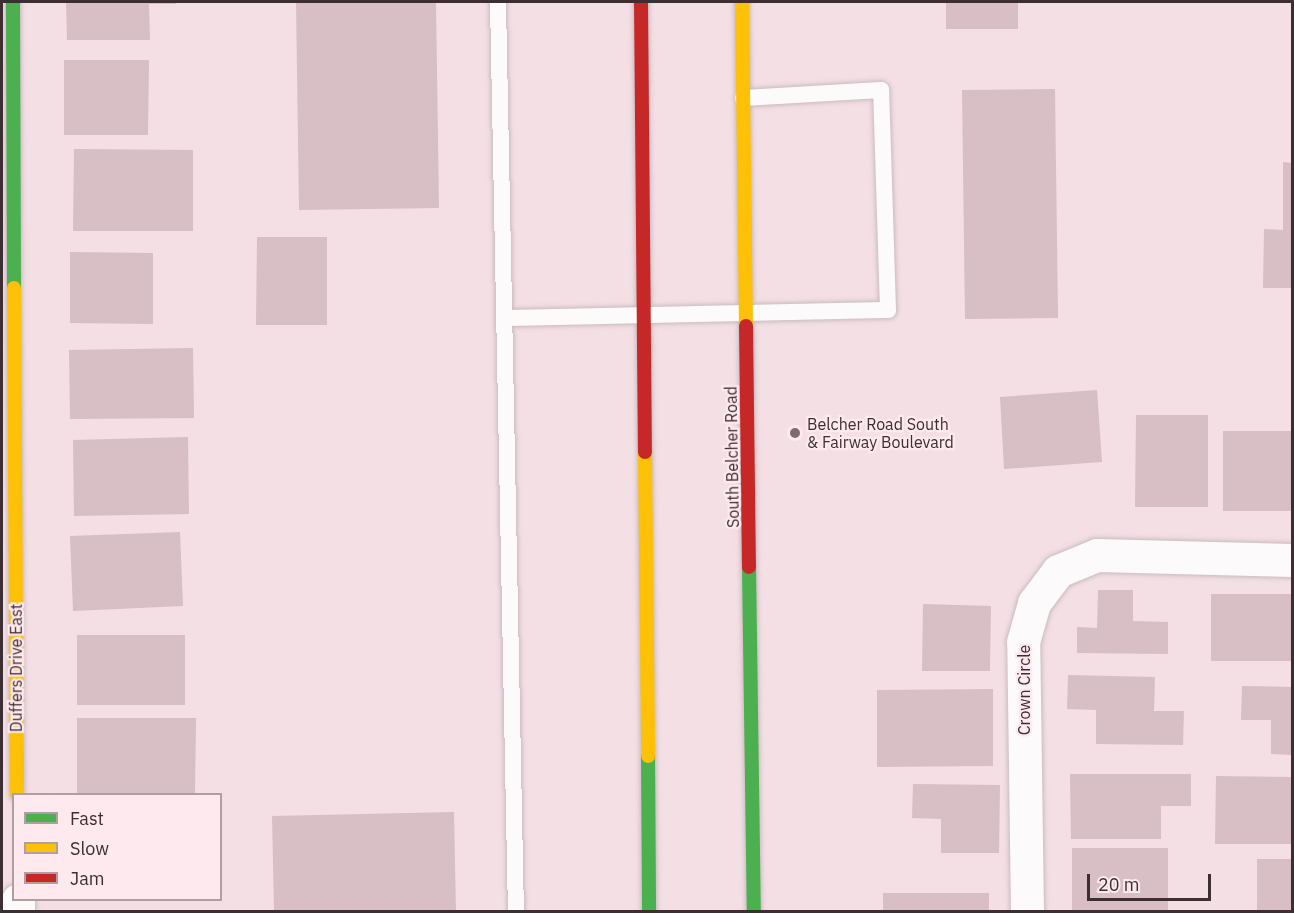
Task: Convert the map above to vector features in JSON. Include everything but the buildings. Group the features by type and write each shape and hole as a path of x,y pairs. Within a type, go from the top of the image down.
{"main road":[{"name":"Duffers Drive East","path":"13,2 17,793"},
{"path":"641,2 649,912"},
{"name":"South Belcher Road","path":"742,2 754,912"}],"street":[{"name":"Crown Circle","path":"1027,912 1023,642 1034,603 1058,571 1097,555 1293,560"}],"lane":[{"path":"498,2 516,912"},
{"path":"505,318 747,315 888,310 881,90 743,98"}],"traffic: fast":[{"path":"13,2 14,288"},
{"path":"749,567 754,912"},
{"path":"648,756 649,912"}],"traffic: slow":[{"path":"742,2 746,326"},
{"path":"14,288 17,793"},
{"path":"645,452 648,756"}],"traffic: jam":[{"path":"641,2 645,452"},
{"path":"746,326 749,567"}],"place":[{"name":"Belcher Road South & Fairway Boulevard","path":"795,433"}]}
